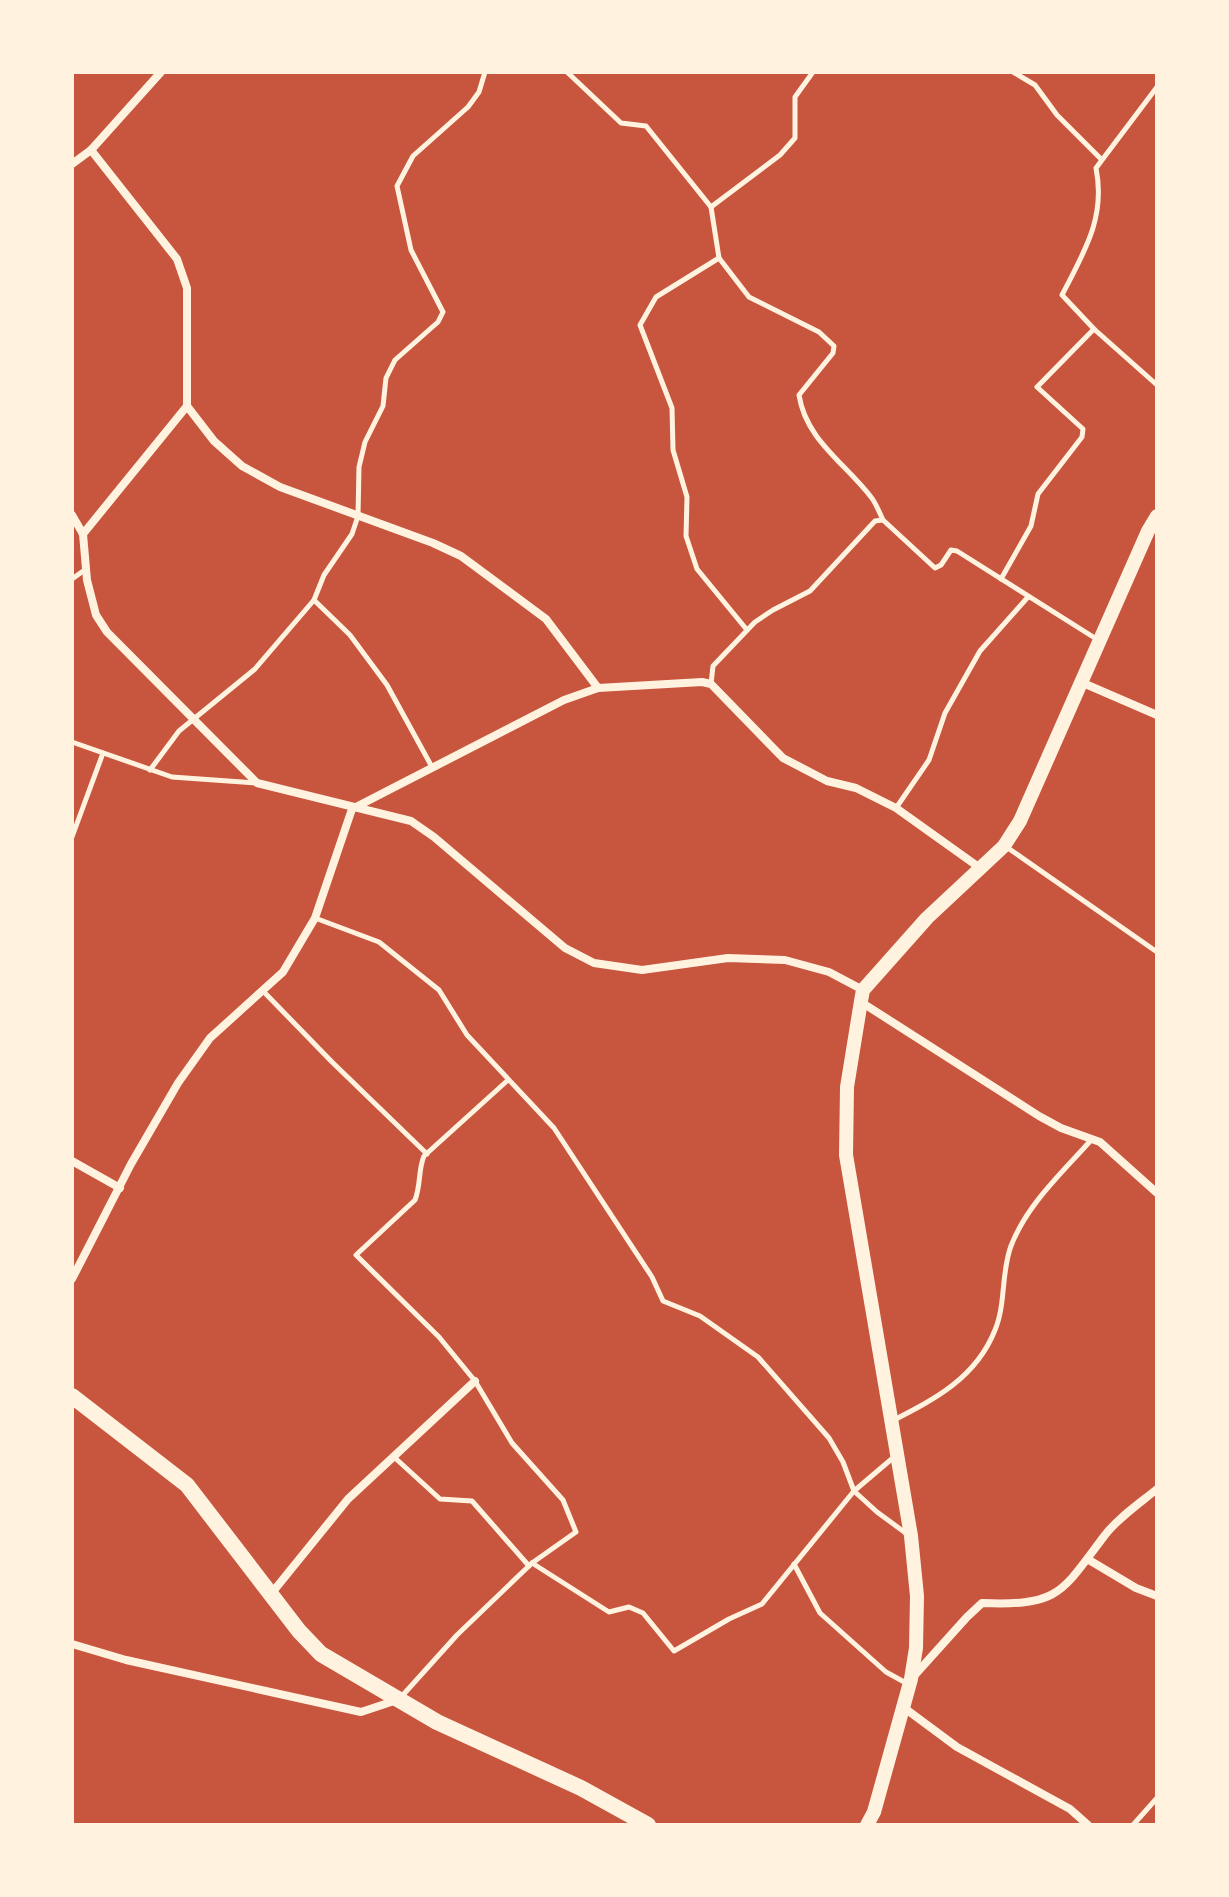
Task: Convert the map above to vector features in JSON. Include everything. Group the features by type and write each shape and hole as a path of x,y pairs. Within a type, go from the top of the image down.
{"highway":[{"path":"72,1396 187,1485 299,1631 321,1654 437,1722 581,1788 648,1825"}],"main road":[{"path":"867,1825 874,1812 910,1682 917,1621 911,1536 852,1196 845,1135 847,1087 862,996 927,918 1004,846 1020,821 1157,516"}],"street":[{"path":"72,164 91,150 161,72"},
{"path":"91,150 177,259 187,288 187,406 214,441 242,466 280,487 461,556 546,619 598,688"},
{"path":"83,534 187,406"},
{"path":"72,515 83,534 86,569 96,615 107,632 257,783 352,809 411,821 565,948 594,963 642,970 728,958 785,960 829,972 1039,1116 1111,1150 1157,1193"},
{"path":"1083,683 1157,715"},
{"path":"72,1279 178,1083 210,1038 283,972 315,918 352,809 564,700 598,688 711,684 783,758 827,781 856,788 896,808 980,868"},
{"path":"72,1161 120,1188"},
{"path":"271,1594 348,1499 475,1381"},
{"path":"910,1682 982,1603 1020,1604 1059,1592 1089,1560 1106,1533 1157,1489"},
{"path":"1089,1560 1136,1588 1157,1596"},
{"path":"72,1644 141,1664 361,1712 398,1700"},
{"path":"903,1707 957,1747 1070,1809 1088,1825"}],"lane":[{"path":"150,770 193,717 255,669 314,600 324,575 352,534 358,516 359,467 365,442 383,406 386,378 395,360 438,322 443,312 411,250 397,186 413,156 468,107 479,92 485,72"},
{"path":"567,72 621,123 646,126 711,207 719,258 749,297 819,332 834,346 833,353 799,395 802,412 826,451 873,498 883,520 935,568 941,565 951,550 957,551 1101,642"},
{"path":"711,207 780,155 795,138 795,97 813,72"},
{"path":"1013,72 1035,85 1057,115 1101,159"},
{"path":"1157,87 1096,168 1100,187 1099,211 1086,249 1062,295 1094,329 1157,385"},
{"path":"719,258 656,297 640,325 672,408 673,450 687,497 686,536 697,569 747,630"},
{"path":"1001,579 1031,526 1038,494 1082,437 1083,429 1037,387 1094,329"},
{"path":"711,684 713,666 747,630 773,610 810,591 875,521 883,520"},
{"path":"72,579 86,569"},
{"path":"896,808 929,760 945,713 980,651 1028,597"},
{"path":"314,600 350,635 387,685 432,767"},
{"path":"72,742 172,777 257,783"},
{"path":"72,837 103,753"},
{"path":"1004,846 1157,952"},
{"path":"315,918 379,942 439,990 467,1035 554,1128 652,1277 663,1301 700,1316 758,1357 829,1438 843,1462 854,1491 911,1536"},
{"path":"263,991 427,1154"},
{"path":"398,1700 457,1635 530,1564 576,1532 563,1500 512,1443 475,1381 439,1337 356,1255 415,1200 419,1190 419,1167 427,1154 508,1080"},
{"path":"892,1421 943,1395 971,1371 996,1330 1010,1247 1031,1208 1092,1139"},
{"path":"394,1457 440,1499 472,1501 530,1564 609,1612 629,1607 643,1613 674,1651 762,1604 854,1491 897,1454"},
{"path":"794,1564 820,1613 886,1672 910,1682"},
{"path":"1133,1825 1154,1807 1157,1798"}]}
